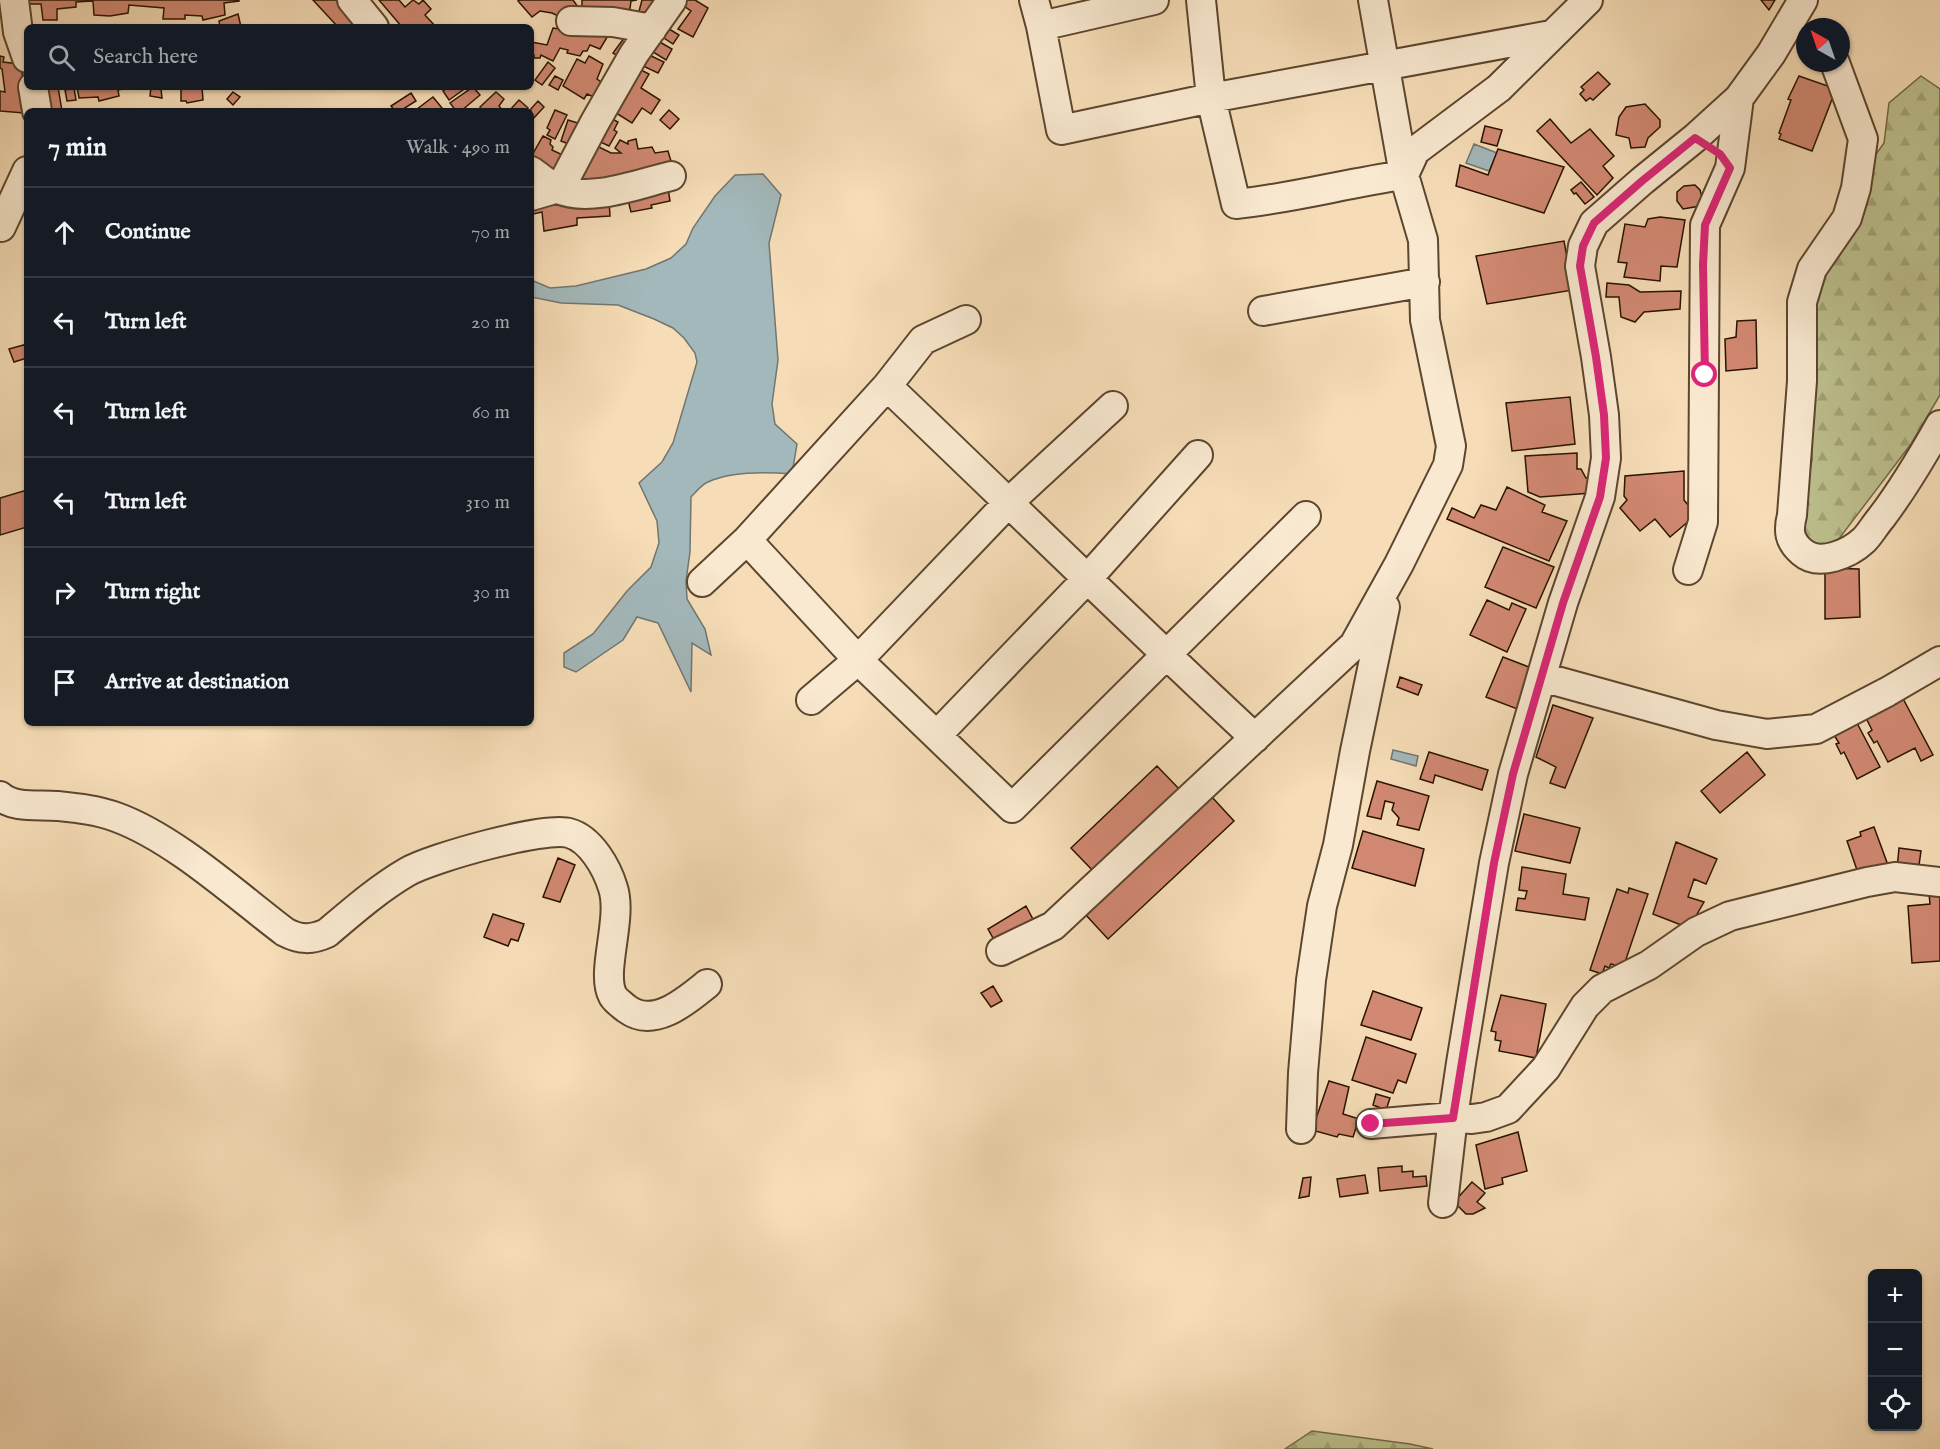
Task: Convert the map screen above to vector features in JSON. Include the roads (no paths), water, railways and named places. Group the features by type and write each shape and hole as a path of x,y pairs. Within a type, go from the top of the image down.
{"street":[{"path":"14,0 18,32 24,49"},
{"path":"352,0 372,24"},
{"path":"543,192 565,179 610,95 672,0"},
{"path":"1154,0 1038,13 1061,130 1211,98 1551,35"},
{"path":"1201,0 1211,98 1236,204 1275,200 1404,175"},
{"path":"1001,951 1053,926 1354,645 1391,579 1448,465 1451,446 1425,320 1423,240 1404,175 1383,67 1373,0"},
{"path":"1404,175 1415,151 1499,88 1588,0"},
{"path":"1443,1203 1453,1118 1494,863 1513,774 1563,603 1600,497 1606,458 1604,415 1580,266 1583,246 1594,223 1739,98 1805,12"},
{"path":"571,21 613,22 652,29"},
{"path":"1838,72 1863,139 1856,188 1847,218 1812,269 1802,302 1802,381 1789,529 1793,545 1807,556 1824,559 1846,553 1865,540 1893,502 1940,426"},
{"path":"34,90 36,108"},
{"path":"1688,570 1703,522 1705,225 1730,168 1739,98"},
{"path":"1695,138 1720,154 1730,168"},
{"path":"534,176 543,192"},
{"path":"543,192 603,193 671,176"},
{"path":"1,227 24,177"},
{"path":"1263,311 1425,282"},
{"path":"702,582 747,540 887,386 923,340 966,320"},
{"path":"887,386 1167,656 1256,738"},
{"path":"811,700 858,660 1009,502 1113,406"},
{"path":"938,734 1088,578 1198,455"},
{"path":"747,540 858,660 938,734 1012,808 1306,516"},
{"path":"1301,1129 1311,980 1322,906 1338,845 1391,579"},
{"path":"1542,677 1716,725 1767,734 1816,729 1940,661"},
{"path":"0,796 22,805 85,809 115,816 140,827 198,866 285,932 293,937 306,939 327,933 378,891 409,870 503,840 558,830 572,833 584,841 602,862 613,887 617,907 610,984 620,1004 633,1014 648,1016 663,1013 684,1003 707,984"},
{"path":"1371,1124 1453,1118 1472,1119 1486,1117 1508,1109 1546,1068 1585,1006 1602,989 1649,965 1696,933 1730,916 1867,882 1895,878 1940,882"}]}
